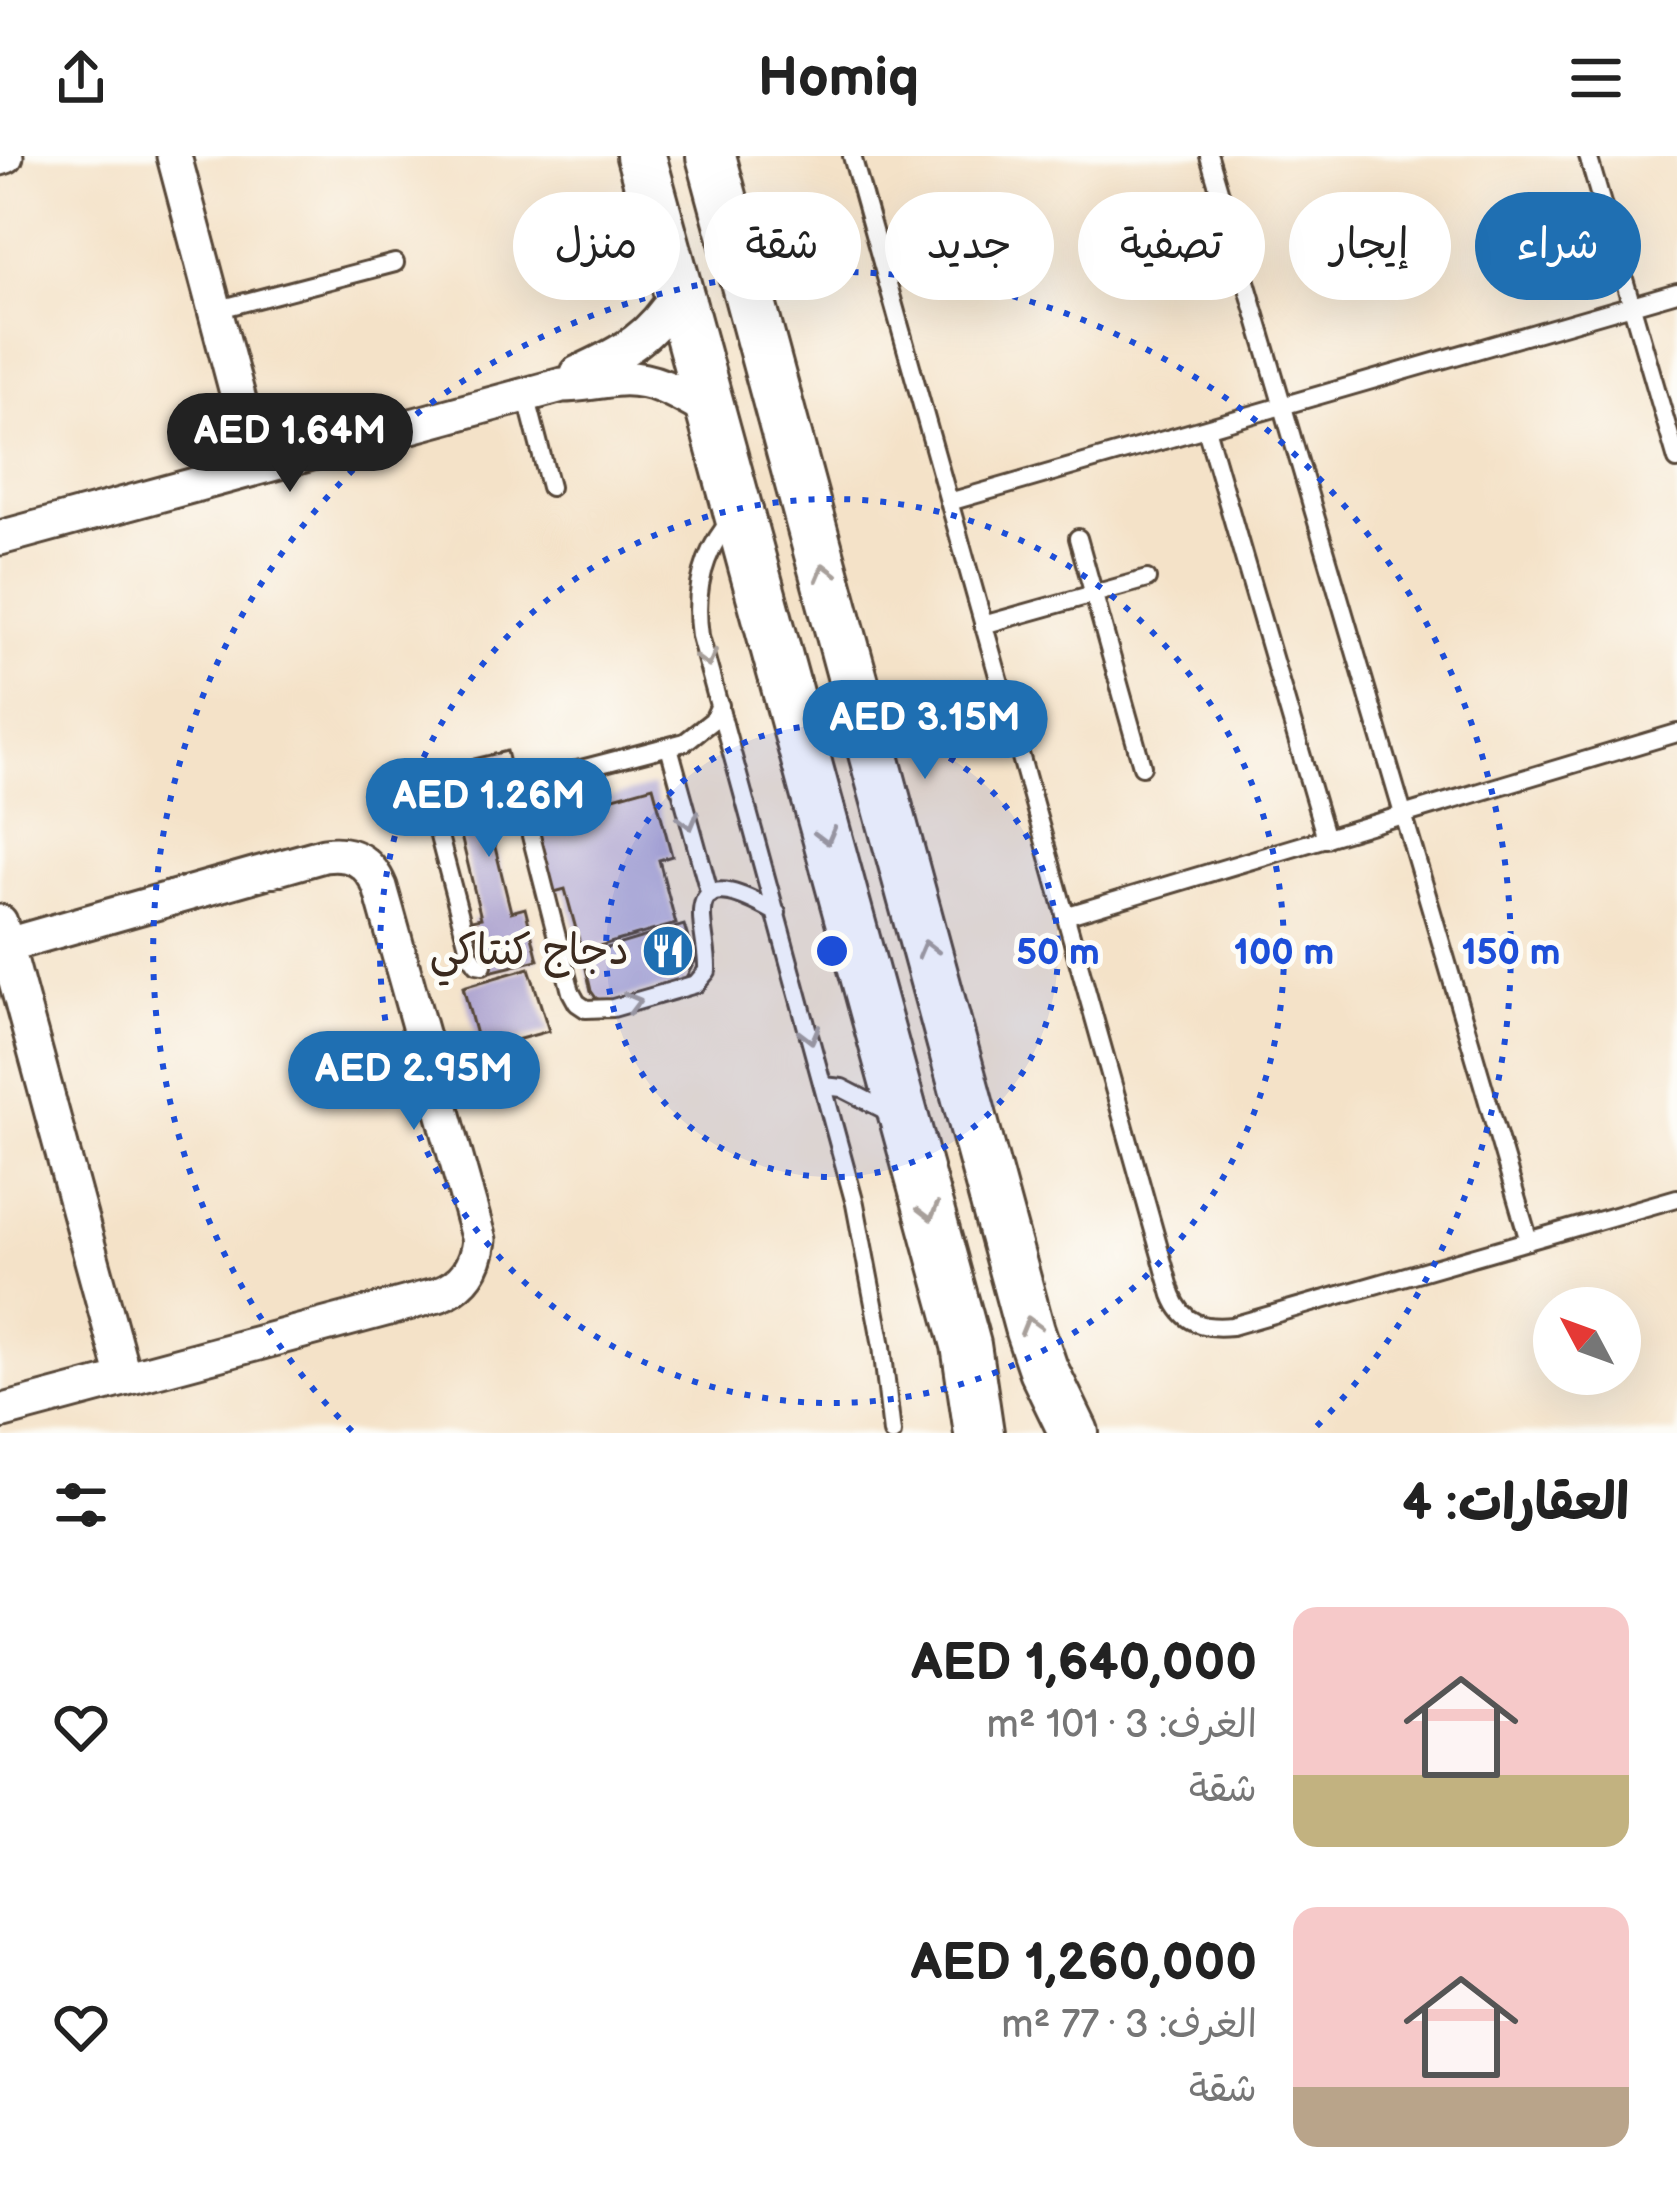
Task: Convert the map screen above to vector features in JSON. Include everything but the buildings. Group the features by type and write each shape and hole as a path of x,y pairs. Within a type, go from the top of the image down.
{"street":[{"path":"174,156 257,468"},
{"path":"641,156 651,192"},
{"path":"711,156 1030,1331 1074,1433"},
{"path":"680,299 966,1345 979,1433"},
{"path":"562,385 627,350 656,325 673,300"},
{"path":"0,538 562,385 646,381 710,411"},
{"path":"0,1412 452,1290 464,1280 477,1255 477,1226 380,887 375,874 352,856 324,855 3,934 124,1378"}],"lane":[{"path":"852,156 1180,1312 1204,1327 1232,1326 1677,1198"},
{"path":"1209,156 1528,1241"},
{"path":"1588,156 1677,460"},
{"path":"215,310 394,263"},
{"path":"949,502 1677,292"},
{"path":"526,395 550,487"},
{"path":"1206,428 1326,838"},
{"path":"738,512 706,560 698,598 700,636 855,1204 892,1433"},
{"path":"1078,538 1142,766"},
{"path":"983,625 1147,579"},
{"path":"720,705 713,720 685,742 517,785 571,992 586,1009 613,1008 696,984 707,971 704,902 719,891 742,894 777,913"},
{"path":"1065,916 1677,733"},
{"path":"669,747 710,895"},
{"path":"452,801 439,810 436,824 470,954 483,965"},
{"path":"536,953 559,947"},
{"path":"824,1086 850,1091 903,1118"}],"place":[{"name":"دجاج كنتاكي","path":"668,951"}]}
